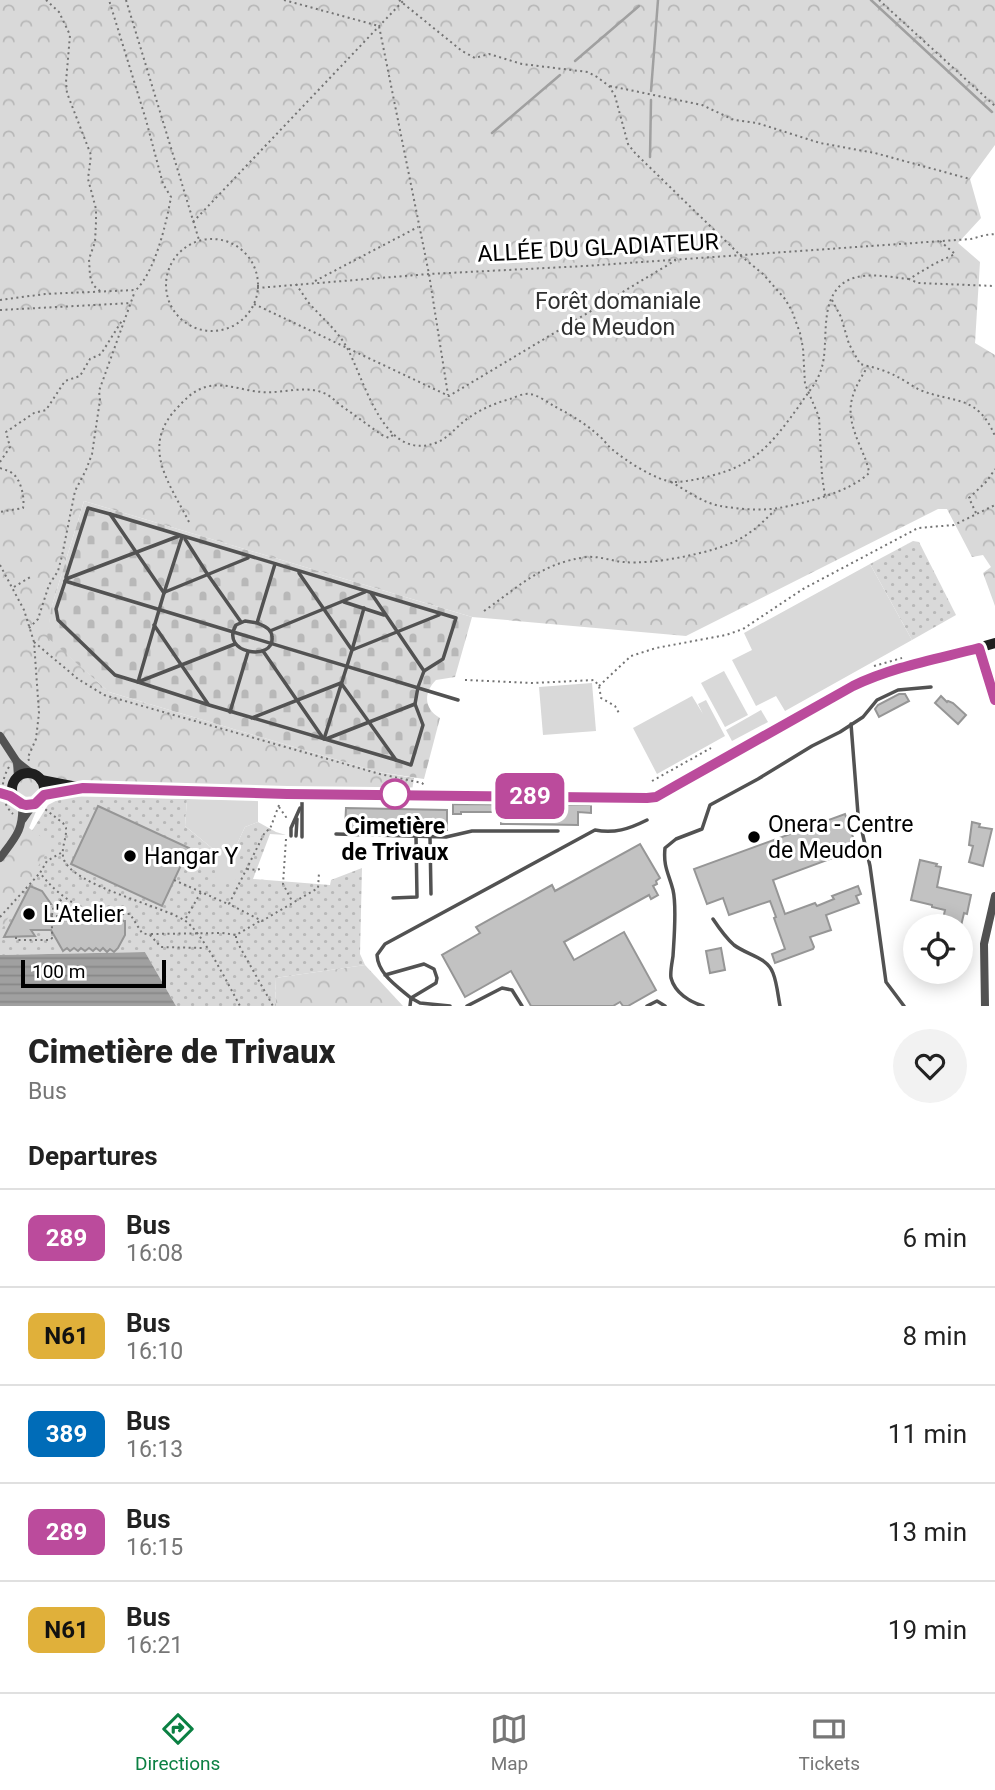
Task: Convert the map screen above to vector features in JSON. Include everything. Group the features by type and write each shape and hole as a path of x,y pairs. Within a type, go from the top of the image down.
{"main road":[{"path":"83,788 30,801 0,793 16,780 36,776 83,788 301,794 656,797 865,680 995,643"},
{"path":"30,801 45,790 36,776"}],"street":[{"path":"979,648 995,700"},
{"path":"0,736 17,762 36,776"},
{"path":"16,780 17,762"},
{"path":"0,858 19,832 30,809 30,801"},
{"path":"985,1006 984,944 995,896"}],"lane":[{"path":"88,508 181,536 456,618 443,659 424,671 418,687 415,704 423,725 411,765 115,675 58,620 56,612 88,508"},
{"path":"110,514 164,593"},
{"path":"65,580 181,536"},
{"path":"181,536 241,622"},
{"path":"138,682 181,536"},
{"path":"164,593 250,558"},
{"path":"257,623 275,564"},
{"path":"299,572 352,650"},
{"path":"65,580 458,700"},
{"path":"270,631 369,592"},
{"path":"369,592 424,671"},
{"path":"342,601 386,615"},
{"path":"324,740 364,608"},
{"path":"352,650 441,614"},
{"path":"241,622 257,623 267,628 273,639 272,643 257,653 248,652 235,644 233,631 241,622"},
{"path":"154,625 209,705"},
{"path":"138,682 235,644"},
{"path":"263,651 324,740"},
{"path":"230,712 248,652"},
{"path":"252,718 341,683"},
{"path":"341,683 396,760"},
{"path":"703,1006 690,1001 678,991 671,978 674,892 666,872 665,848 676,839 702,829 710,805 863,717 877,700 898,690 931,687"},
{"path":"324,740 415,704"},
{"path":"851,724 858,814 870,866 886,982 904,1006"},
{"path":"294,836 302,806 301,794"},
{"path":"294,836 291,828 302,806"},
{"path":"450,1006 420,1003 385,975 377,955 385,944 595,830 608,832 631,828 647,820"},
{"path":"336,834 446,837 472,831 558,831"},
{"path":"393,898 417,897 416,837"},
{"path":"430,837 431,894"},
{"path":"713,919 732,943 759,957 770,967 774,973 780,1006"},
{"path":"385,975 424,964 434,969 436,983 411,998"},
{"path":"467,1006 502,988 512,990 522,1006"},
{"path":"410,1006 411,998"},
{"path":"647,1006 657,1001 665,1006"}],"path":[{"path":"46,0 59,12 70,35 67,93 91,155 89,179 96,222 95,242 89,259 90,275 93,285 100,292"},
{"path":"29,628 38,619 49,585 60,563 75,491 92,454 99,391 136,290 145,281 166,221 171,197 163,184 109,0"},
{"path":"126,0 199,241"},
{"path":"285,0 379,26"},
{"path":"879,0 995,106"},
{"path":"193,222 401,1 462,51 475,58 489,54 522,64 588,72 609,86 702,105 734,120 757,123 820,143 875,153 970,179"},
{"path":"379,26 429,274 449,396"},
{"path":"609,86 615,96 628,144 635,153 762,274 785,299 792,311 803,348 805,384 819,417 825,496"},
{"path":"312,283 419,226"},
{"name":"ALLÉE DU GLADIATEUR","path":"257,288 429,274 940,242 995,234"},
{"path":"224,240 238,247 249,258 256,273 254,304 245,317 232,326 217,331 201,330 177,315 169,303 166,289 167,274 172,261 182,250 199,241 224,240"},
{"path":"909,279 955,254 940,242"},
{"path":"449,396 677,260"},
{"path":"670,482 689,481 737,468 757,456 775,439 821,371 831,299 843,283 867,275 909,279 918,283 995,286"},
{"path":"296,284 346,348 382,421 394,435 409,445 417,447 441,440 484,408 521,394 531,394 574,417 599,435 613,450 653,476 718,506 777,508 850,487 869,474 869,466 850,416 851,398 868,366"},
{"path":"0,300 45,294 136,290"},
{"path":"831,299 860,364 897,377 922,391 966,403 982,413 995,436"},
{"path":"0,310 132,303"},
{"path":"254,304 449,396"},
{"path":"0,433 6,432 34,413 46,410 65,381 80,376 90,359 101,354 126,316"},
{"path":"189,522 162,470 159,449 161,434 168,418 188,397 200,389 223,386 271,393 312,390 326,394 382,435 389,438 394,435"},
{"path":"0,462 10,447 6,432"},
{"path":"0,468 11,472 20,485 24,504 23,508 0,512"},
{"path":"977,514 970,498 995,469"},
{"path":"599,686 631,656 743,629 803,589 918,528 954,525 995,505"},
{"path":"484,611 547,567 588,557 637,562 704,552 739,540 777,508"},
{"path":"0,565 24,610 34,642 39,713 36,739 29,757"},
{"path":"13,588 32,576"},
{"path":"34,642 78,679 104,695 368,771 422,783 431,795"},
{"path":"465,680 533,683 594,680 599,686 601,698 615,706 620,715"},
{"path":"652,781 711,748"},
{"path":"30,801 63,823 66,828 62,852 68,866 83,878 185,920 199,934 240,1006"},
{"path":"229,904 265,831 270,828 278,806 286,817 287,825"},
{"path":"293,903 283,884 294,836"},
{"path":"0,917 40,873 47,861 62,852"},
{"path":"247,869 263,868"},
{"path":"40,873 64,898 78,908 99,915"},
{"path":"52,916 130,914 142,933 236,935 318,888 318,873"},
{"path":"174,880 262,921"},
{"path":"185,920 201,891"},
{"path":"16,937 16,940 50,940 53,909 64,898"},
{"path":"150,934 161,947 207,948"},
{"path":"236,935 236,940 273,1006"}],"green space":[{"name":"Forêt domaniale de Meudon","path":"0,0 995,0 995,145 970,179 981,218 958,243 980,262 975,343 995,355 995,606 983,573 991,567 983,555 972,557 947,509 938,509 686,636 472,617 84,501 51,609 48,637 109,692 378,772 414,778 412,791 180,785 137,786 56,796 37,809 29,828 51,844 0,932"},
{"name":"Cimetière de Trivaux","path":"84,501 472,617 455,677 436,680 427,695 428,705 440,718 424,779 378,772 109,692 47,637 51,609"},
{"path":"913,541 919,542 956,615 912,640 870,564"},
{"path":"870,564 912,640 785,711 776,696 756,706 732,660 752,650 744,633"},
{"path":"724,671 748,715 725,727 701,683"},
{"path":"592,683 596,731 543,735 539,687"},
{"path":"692,696 703,714 698,704 706,700 725,736 657,774 633,728"},
{"path":"761,710 768,722 732,741 726,730"},
{"path":"65,796 187,799 185,826 213,849 237,879 237,844 245,827 258,822 286,835 270,834 253,879 330,885 331,880 362,868 360,954 365,965 275,978 276,1006 176,1006 145,952 0,955 0,882 48,805"},
{"path":"187,799 258,800 258,822 245,827 237,844 237,879 234,881 216,883 213,849 185,826"},
{"path":"365,965 403,1006 276,1006 275,978"}],"shaded area":[{"path":"145,952 176,1006 0,1006 0,955"}],"building":[{"path":"899,694 905,694 909,701 879,717 875,709 878,705"},
{"path":"941,696 966,715 958,724 935,703"},
{"path":"453,804 591,805 591,813 578,812 578,825 501,824 501,812 453,814"},
{"name":"Hangar Y","path":"98,806 189,848 162,906 71,864"},
{"path":"346,808 447,810 447,830 345,829"},
{"path":"845,814 857,849 773,880 785,914 815,903 817,906 834,899 832,896 858,886 861,894 856,896 859,903 826,915 831,930 810,937 813,949 775,963 772,954 785,949 770,901 729,915 723,898 707,904 694,869"},
{"path":"972,822 980,824 979,827 992,829 983,866 969,862 973,846 969,845"},
{"path":"640,844 660,878 653,886 658,895 651,899 649,895 564,942 574,960 624,932 656,990 628,1006 623,1006 620,1002 613,1006 531,1006 511,971 465,997 442,955 480,933 476,927 552,885 555,891"},
{"path":"920,860 941,867 937,887 971,895 967,914 944,914 945,910 911,900"},
{"path":"30,886 42,891 51,904 43,904 54,920 125,921 125,935 118,948 114,952 110,949 107,952 103,948 100,951 89,948 85,951 81,948 78,951 74,948 70,951 67,948 63,951 51,930 31,930 35,936 4,937"},
{"path":"721,948 725,970 710,973 706,951"}],"waterway":[{"path":"651,91 658,0"},
{"path":"871,0 992,112"},
{"path":"575,61 639,6"},
{"path":"492,133 560,75"},
{"path":"650,157 651,100"}],"bus line":[{"name":"289","path":"0,793 26,805 39,802 44,795 83,788 287,794 647,798 656,797 853,686 889,672 979,648 995,700"}],"place":[{"name":"Cimetière de Trivaux","path":"395,794"},
{"name":"Onera - Centre de Meudon","path":"754,837"},
{"name":"Hangar Y","path":"130,856"},
{"name":"L'Atelier","path":"29,914"}]}
